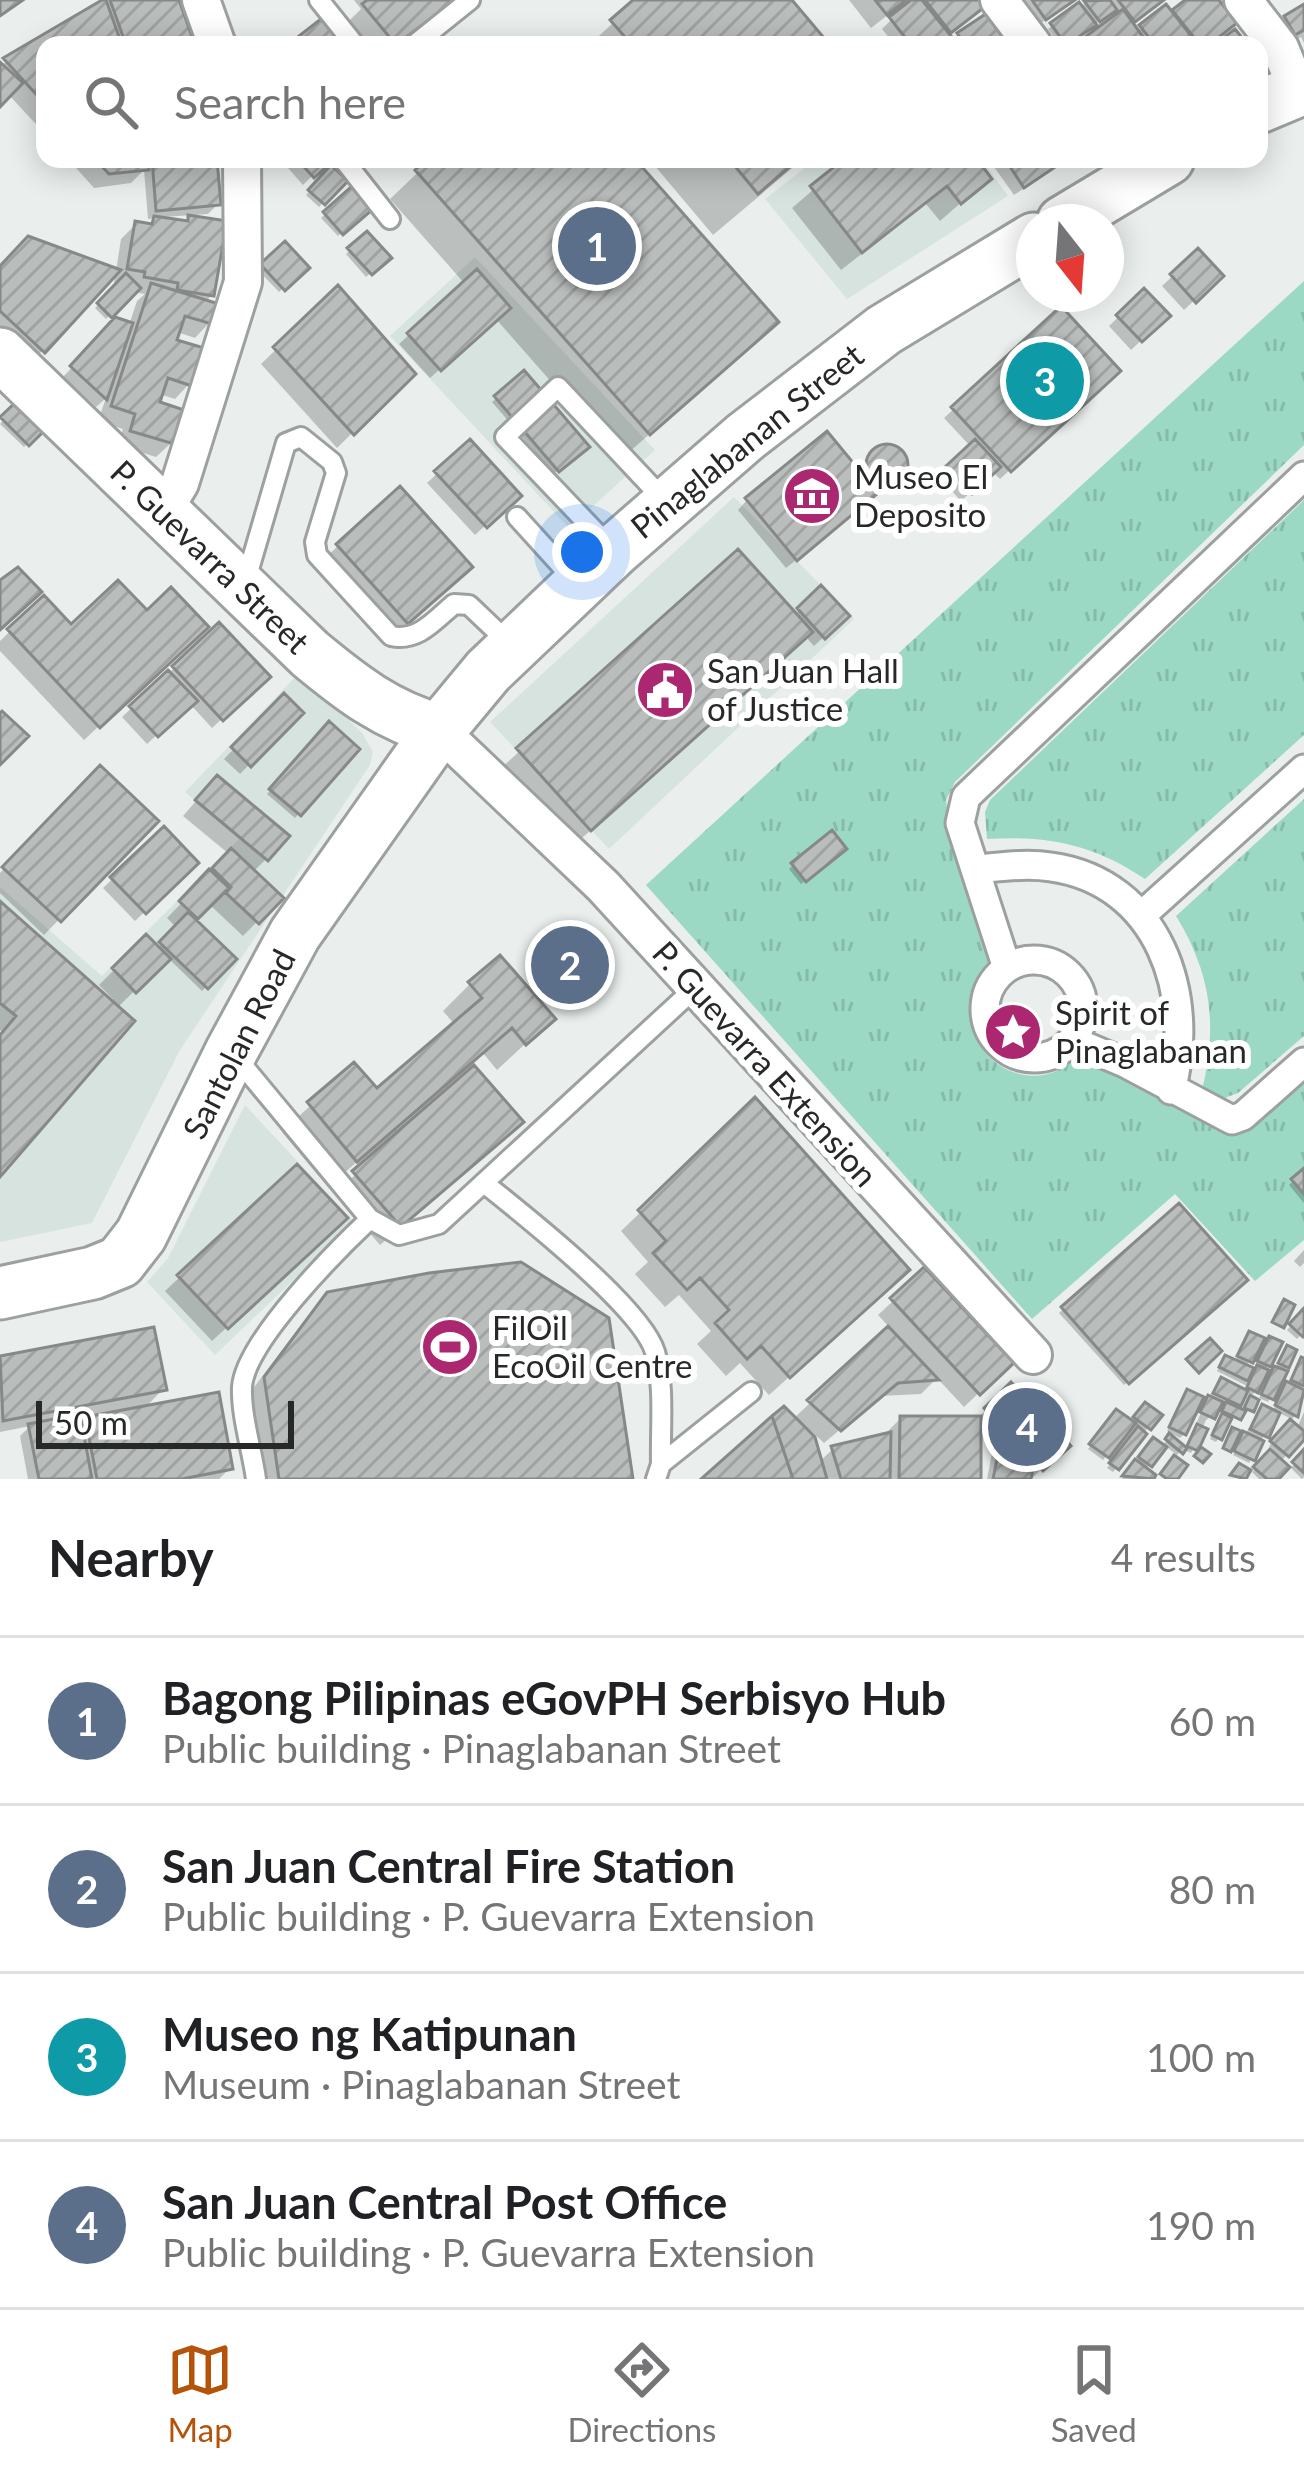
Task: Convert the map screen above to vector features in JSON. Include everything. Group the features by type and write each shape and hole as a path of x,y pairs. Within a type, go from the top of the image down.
{"main road":[{"path":"1088,204 1137,168"},
{"name":"Pinaglabanan Street","path":"439,730 512,646 745,437 884,330 1016,250"},
{"name":"P. Guevarra Street","path":"0,354 310,655 358,694 403,721 439,730"},
{"name":"Santolan Road","path":"0,1293 93,1273 120,1262 141,1235 296,934 439,730"}],"street":[{"path":"201,0 214,36"},
{"path":"999,0 1026,36"},
{"path":"1243,0 1280,48 1287,95"},
{"path":"164,510 180,483 243,282 242,168"},
{"path":"1007,968 960,823 966,797 1304,476"},
{"name":"P. Guevarra Extension","path":"439,730 603,886 1033,1355"},
{"path":"1142,915 1304,769"},
{"path":"976,869 1051,867 1086,876 1142,915 1174,975 1180,1006 1182,1036 1171,1090"},
{"path":"1036,960 1065,970 1082,996 1081,1027 1072,1041 1044,1058 1027,1059 996,1043 984,1011 994,979 1007,968 1036,960"},
{"path":"1072,1041 1232,1120 1243,1116 1304,1062"}],"lane":[{"path":"320,0 349,36"},
{"path":"425,36 470,0"},
{"path":"350,168 390,219"},
{"path":"597,568 505,437 558,386 667,504"},
{"path":"244,587 286,443 302,437 332,462 336,473 315,542 317,555 391,636 406,639 454,604 469,605 512,646"},
{"path":"517,517 597,568"},
{"path":"232,1052 370,1219 399,1235 439,1224 695,988"},
{"path":"484,1183 545,1231 647,1331 657,1357 658,1471"},
{"path":"256,1479 242,1387 248,1362 320,1267 370,1219"},
{"path":"658,1471 752,1393"}],"shaded area":[{"path":"805,168 988,168 1008,196 847,299 765,199"},
{"path":"475,257 655,450 569,528 390,336"},
{"name":"San Juan Hall of Justice","path":"734,497 854,619 609,849 490,722"},
{"path":"300,672 362,733 373,752 370,765 180,1050 92,1223 0,1242 0,887 102,976 239,839 185,792"},
{"path":"245,1105 354,1222 215,1355 147,1282 168,1258"}],"green space":[{"path":"1304,281 1304,445 955,782 946,800 950,832 996,959 976,983 969,1009 973,1033 986,1054 1006,1069 1030,1076 1056,1071 1082,1054 1216,1127 1304,1078 1304,1240 1255,1281 1175,1194 1032,1319 646,885"},
{"path":"1304,500 1304,735 1145,879 1108,858 1070,845 987,839 985,812 990,800"},
{"path":"1304,799 1304,1036 1238,1093 1222,1099 1202,1090 1210,1043 1208,1000 1197,958 1176,916"}],"building":[{"path":"0,0 23,0 0,16"},
{"path":"106,0 119,36 41,36"},
{"path":"110,0 179,0 192,36 123,36"},
{"path":"367,0 455,0 408,36 389,36 362,4"},
{"path":"633,0 792,0 822,36 624,36 610,20"},
{"path":"875,0 906,0 887,15"},
{"path":"911,0 922,0 951,36 904,36 889,17"},
{"path":"925,0 989,0 991,2 951,33"},
{"path":"1032,0 1075,0 1046,20"},
{"path":"1110,0 1117,10 1100,22 1084,1"},
{"path":"1118,0 1164,0 1135,22"},
{"path":"1185,0 1219,0 1237,23 1220,36 1193,36 1172,10"},
{"path":"1079,2 1097,25 1080,36 1059,36 1050,23"},
{"path":"1166,4 1191,36 1148,36 1139,25"},
{"path":"1304,4 1304,30 1295,35 1284,16"},
{"path":"999,5 1020,36 959,36"},
{"path":"1123,9 1142,36 1086,36"},
{"path":"326,15 344,36 299,36"},
{"path":"36,39 36,94 3,58"},
{"path":"0,62 23,83 0,107"},
{"path":"103,168 149,168 149,170 109,174"},
{"path":"153,168 218,168 221,205 156,211"},
{"path":"305,168 325,168 314,178"},
{"path":"328,168 348,181 325,205 308,190"},
{"path":"643,168 779,322 650,435 415,170"},
{"path":"736,168 788,168 758,194"},
{"path":"833,168 984,168 992,179 961,204 947,186 862,253 810,186"},
{"path":"1011,168 1054,168 1024,188"},
{"path":"352,186 373,209 343,235 323,212"},
{"path":"188,215 227,221 214,296 177,290 178,283 127,269 135,221 152,224 154,216 188,221"},
{"path":"367,231 392,258 372,275 347,248"},
{"path":"28,236 121,270 45,353 0,311 0,266"},
{"path":"285,241 310,268 285,291 260,264"},
{"path":"1198,248 1224,276 1196,303 1170,274"},
{"path":"477,269 511,308 441,371 407,333"},
{"path":"126,273 141,288 112,318 97,303"},
{"path":"151,283 219,304 212,324 185,316 177,340 204,348 192,386 168,378 160,402 184,410 174,444 130,431 135,414 111,406"},
{"path":"338,285 416,374 354,435 273,347"},
{"path":"1144,288 1171,316 1142,342 1116,315"},
{"path":"1054,312 1067,312 1121,371 1011,472 951,407"},
{"path":"115,317 133,323 107,400 70,366"},
{"path":"524,370 590,447 559,472 494,396"},
{"path":"19,399 48,427 29,446 0,417"},
{"name":"Museo El Deposito","path":"827,431 878,493 797,561 745,498"},
{"path":"470,439 522,496 487,528 434,471"},
{"path":"975,439 1001,467 972,494 946,466"},
{"path":"887,444 902,450 908,465 902,480 887,486 872,480 866,465 872,450"},
{"path":"400,486 473,567 408,624 336,544"},
{"name":"San Juan Hall of Justice","path":"738,549 813,632 591,831 516,748"},
{"path":"18,567 42,592 0,630 0,580"},
{"path":"118,580 147,610 171,587 209,627 100,728 7,629 44,595 71,624"},
{"path":"821,585 850,616 825,639 797,608"},
{"path":"219,622 271,677 223,721 172,666"},
{"path":"168,670 198,701 158,737 129,706"},
{"path":"284,693 304,713 251,767 231,747"},
{"path":"0,713 29,736 0,765"},
{"path":"329,721 360,749 301,816 269,789"},
{"path":"100,765 159,821 61,922 2,867"},
{"path":"217,775 290,836 268,861 195,800"},
{"path":"164,826 199,863 146,914 110,877"},
{"path":"832,830 847,849 806,882 791,863"},
{"path":"231,848 284,898 259,924 226,893 231,887 212,868"},
{"path":"209,869 229,888 198,919 179,901"},
{"path":"0,901 135,1021 0,1177 0,1035 16,1016 0,1003"},
{"path":"188,912 237,959 208,989 159,942"},
{"path":"146,934 171,959 136,993 112,968"},
{"path":"500,955 556,1019 526,1045 512,1028 357,1162 307,1102 354,1062 377,1088 482,998 468,982"},
{"path":"474,1065 524,1122 401,1227 352,1171"},
{"path":"755,1097 910,1270 790,1378 761,1346 747,1359 715,1323 729,1310 700,1278 687,1290 653,1253 666,1241 638,1210"},
{"path":"297,1164 348,1218 228,1329 177,1275"},
{"path":"1304,1168 1304,1194 1291,1179"},
{"path":"1179,1203 1248,1280 1129,1384 1061,1307"},
{"name":"FilOil EcoOil Centre","path":"521,1262 609,1318 633,1479 279,1479 264,1377 327,1292"},
{"path":"924,1267 1014,1363 980,1395 890,1298"},
{"path":"1284,1299 1295,1305 1284,1328 1272,1322"},
{"path":"1304,1308 1304,1336 1303,1337 1289,1324"},
{"path":"888,1326 939,1380 898,1383 841,1431 807,1400"},
{"path":"154,1327 167,1390 3,1421 0,1356"},
{"path":"1249,1331 1265,1338 1253,1363 1237,1356"},
{"path":"1269,1336 1283,1342 1271,1367 1257,1361"},
{"path":"1210,1338 1222,1351 1199,1373 1186,1359"},
{"path":"1287,1345 1297,1350 1289,1368 1278,1363"},
{"path":"1225,1355 1254,1368 1248,1381 1219,1367"},
{"path":"1304,1358 1304,1386 1291,1380"},
{"path":"1257,1365 1269,1370 1258,1393 1247,1387"},
{"path":"1274,1366 1288,1371 1274,1400 1261,1394"},
{"path":"1221,1377 1248,1391 1241,1406 1213,1393"},
{"path":"1286,1381 1304,1390 1298,1417 1275,1405"},
{"path":"1011,1382 1071,1446 1043,1471 984,1408"},
{"path":"1187,1389 1204,1397 1186,1435 1169,1427"},
{"path":"219,1392 233,1469 182,1479 97,1479 85,1417"},
{"path":"1208,1395 1223,1402 1215,1419 1200,1412"},
{"path":"1250,1395 1259,1400 1254,1412 1244,1408"},
{"path":"1145,1402 1163,1415 1151,1430 1133,1417"},
{"path":"1226,1402 1246,1411 1241,1420 1222,1411"},
{"path":"1262,1404 1280,1413 1269,1438 1250,1429"},
{"path":"784,1406 815,1437 827,1479 793,1479 772,1416"},
{"path":"1116,1409 1136,1423 1109,1458 1089,1444"},
{"path":"1222,1413 1232,1418 1222,1440 1212,1435"},
{"path":"80,1414 92,1479 39,1479 28,1424"},
{"path":"772,1416 793,1479 701,1479"},
{"path":"900,1416 981,1416 981,1479 899,1479"},
{"path":"1290,1419 1304,1431 1304,1440 1289,1457 1270,1441"},
{"path":"1197,1424 1208,1429 1198,1451 1187,1446"},
{"path":"1138,1426 1147,1434 1119,1470 1109,1463"},
{"path":"1232,1427 1241,1431 1231,1452 1223,1448"},
{"path":"1243,1431 1264,1441 1255,1461 1234,1451"},
{"path":"891,1432 890,1479 841,1479 831,1446"},
{"path":"1169,1433 1187,1448 1183,1454 1165,1439"},
{"path":"1002,1435 1033,1468 1031,1479 993,1479"},
{"path":"1153,1437 1167,1447 1152,1467 1138,1457"},
{"path":"1201,1447 1211,1454 1203,1463 1194,1456"},
{"path":"1270,1449 1290,1467 1279,1479 1267,1479 1253,1467"},
{"path":"1304,1449 1304,1473 1292,1462"},
{"path":"1174,1455 1188,1465 1178,1479 1167,1479 1160,1474"},
{"path":"1135,1459 1156,1475 1154,1479 1122,1476"},
{"path":"1239,1463 1251,1470 1246,1479 1230,1475"}],"place":[{"name":"Bagong Pilipinas eGovPH Serbisyo Hub","path":"597,246"},
{"name":"Museo ng Katipunan","path":"1045,381"},
{"name":"Museo El Deposito","path":"812,496"},
{"name":"San Juan Hall of Justice","path":"665,690"},
{"name":"San Juan Central Fire Station","path":"570,965"},
{"name":"Spirit of Pinaglabanan","path":"1013,1032"},
{"name":"FilOil EcoOil Centre","path":"450,1347"},
{"name":"San Juan Central Post Office","path":"1027,1427"}]}
